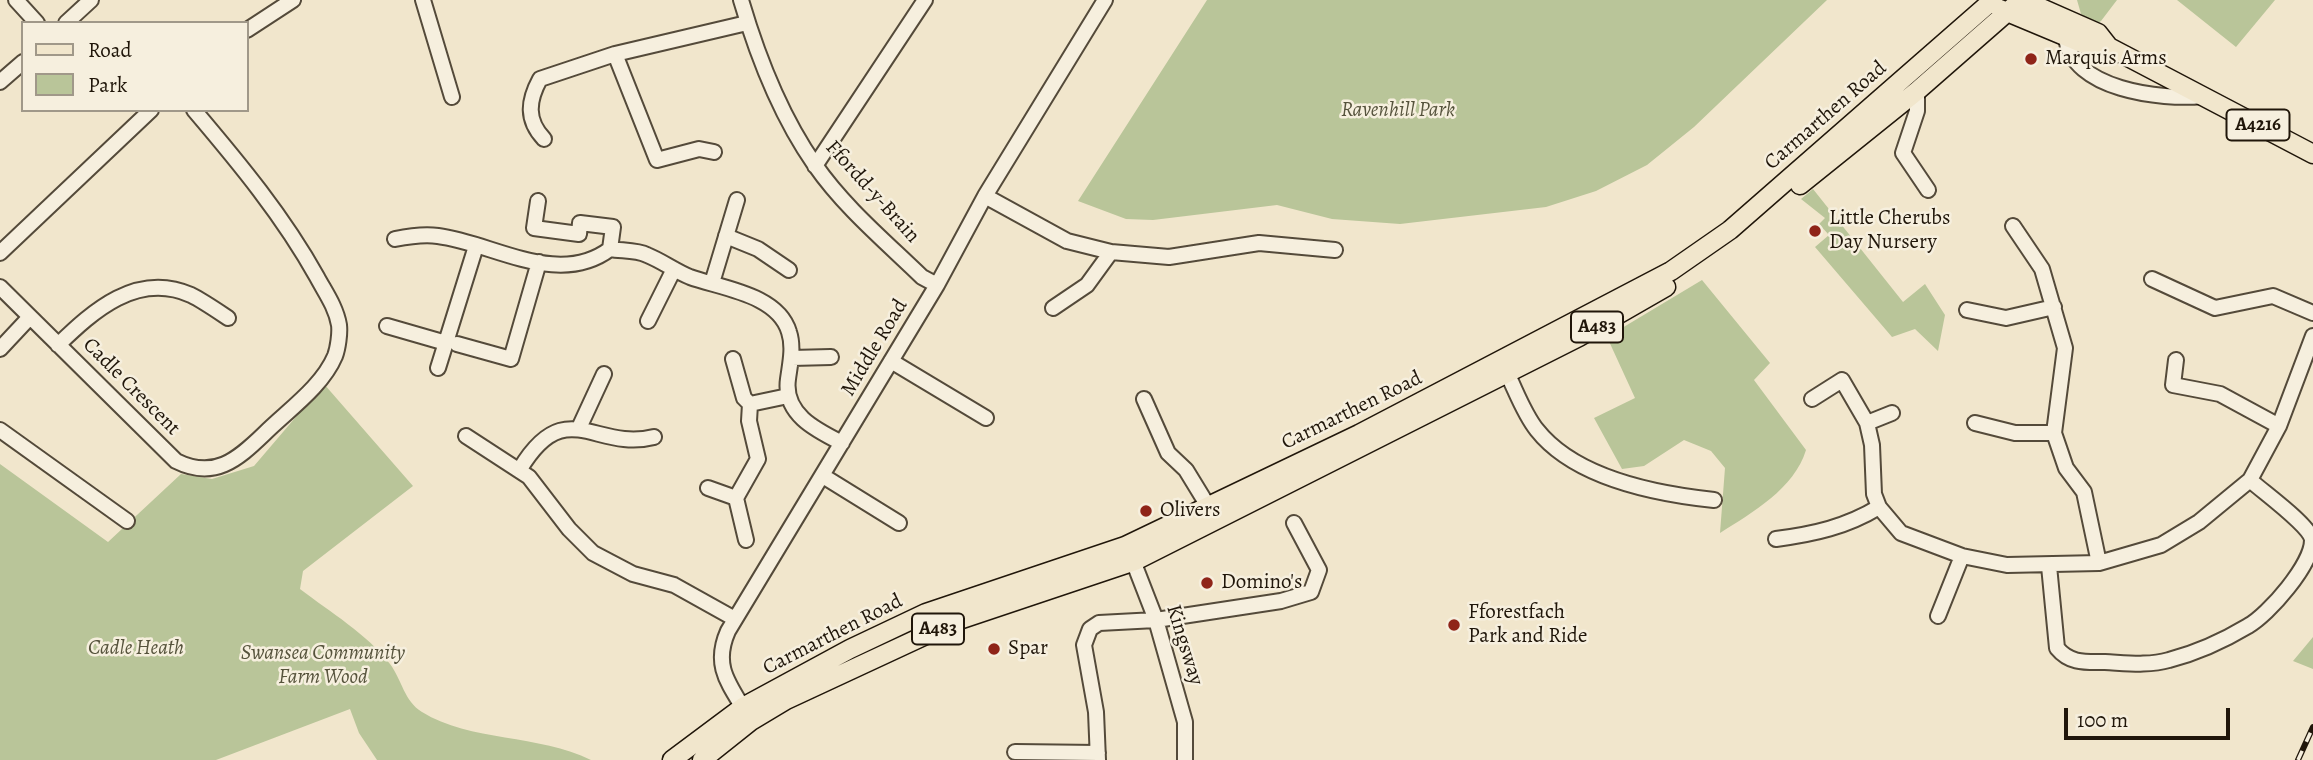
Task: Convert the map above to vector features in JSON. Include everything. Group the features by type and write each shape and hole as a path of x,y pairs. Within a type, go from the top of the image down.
{"main road":[{"name":"Carmarthen Road","path":"702,760 747,714 849,649 926,613 1125,546 1510,358 1671,271 1747,215 1992,4 2022,0"},
{"name":"A4216","path":"2022,0 2069,29"},
{"path":"2068,0 2069,29"},
{"name":"Carmarthen Road","path":"672,760 710,728 786,699 956,621 1135,561 1646,300 1727,246 1917,91 1992,4"},
{"name":"A4216","path":"1992,4 2069,29 2098,33 2109,47 2313,154"}],"street":[{"path":"16,0 35,21"},
{"path":"68,21 91,0"},
{"path":"248,29 293,0"},
{"path":"423,0 452,97"},
{"name":"Ffordd-y-Brain","path":"741,0 747,23 776,97 815,166 922,277 937,285"},
{"path":"815,166 925,0"},
{"name":"Middle Road","path":"747,714 721,669 723,642 937,285 985,196 1105,0"},
{"path":"544,139 534,129 529,109 531,95 540,79 615,54 747,23"},
{"path":"2069,29 2073,59 2102,82 2176,99 2203,96"},
{"path":"615,54 657,160 699,149 714,152"},
{"path":"0,82 21,64"},
{"path":"1917,91 1917,111 1903,153 1928,190"},
{"path":"0,253 149,112"},
{"name":"Cadle Crescent","path":"0,288 176,461 185,465 212,468 238,459 324,375 336,355 340,327 333,306 304,254 258,186 196,112"},
{"path":"985,196 1067,241 1111,252 1169,257 1259,243 1335,250"},
{"path":"712,283 737,200"},
{"path":"395,239 438,236 539,262 578,264 600,257 610,249 613,227 580,223 579,234 534,228 538,201"},
{"path":"2013,226 2042,269 2065,348 2054,433 2066,468 2084,492 2099,563"},
{"path":"726,236 758,249 789,270"},
{"path":"438,368 452,343 476,246"},
{"path":"610,249 645,253 674,269 752,297 779,315 789,330 792,358 788,397 808,424 842,443"},
{"path":"1053,309 1087,285 1111,252"},
{"path":"387,326 511,359 539,262"},
{"path":"648,321 674,269"},
{"path":"2152,279 2215,308 2273,296 2313,313"},
{"path":"58,345 95,309 132,291 159,287 190,294 228,318"},
{"path":"1967,310 2006,318 2054,307"},
{"path":"0,349 29,318"},
{"path":"1812,399 1842,380 1867,423 1872,445 1874,494 1879,507 1901,533 1962,556 2007,565 2099,563 2161,545 2199,522 2250,480 2279,426 2313,336"},
{"path":"792,358 831,357"},
{"path":"733,359 744,398 750,404"},
{"path":"2176,360 2173,385 2221,394 2279,426"},
{"path":"891,361 986,418"},
{"path":"1507,373 1536,429 1556,449 1588,468 1662,495 1714,500"},
{"path":"579,428 604,374"},
{"path":"750,404 788,397"},
{"path":"1144,400 1168,453 1186,470 1208,506"},
{"path":"746,540 736,498 758,459 748,421 750,404"},
{"path":"1867,423 1892,413"},
{"path":"1975,423 2015,433 2054,433"},
{"path":"520,469 534,447 551,433 579,428 634,440 654,437"},
{"path":"0,430 127,521"},
{"path":"466,436 520,469 593,553 633,574 674,585 735,619"},
{"path":"822,476 900,523"},
{"path":"2049,566 2057,648 2063,656 2074,661 2138,663 2167,661 2206,648 2250,625 2300,575 2312,552 2308,531 2250,480"},
{"path":"708,488 736,498"},
{"path":"1776,539 1831,530 1852,523 1879,507"},
{"path":"1015,752 1098,757 1096,712 1084,646 1087,635 1099,623 1156,620 1281,601 1311,592 1319,570 1294,523"},
{"name":"Kingsway","path":"1125,546 1135,561 1156,620 1185,722 1185,760"},
{"path":"1938,616 1962,556"}],"green space":[{"name":"Ravenhill Park","path":"1207,0 1827,0 1694,127 1647,165 1596,191 1546,207 1400,224 1332,219 1277,205 1153,220 1126,219 1078,201"},
{"path":"2077,0 2117,0 2096,24 2081,14"},
{"path":"2177,0 2275,0 2236,47"},
{"path":"1813,189 1903,302 1925,284 1945,315 1938,351 1915,329 1892,337 1815,247 1829,235 1819,224 1825,218 1801,199"},
{"path":"1702,280 1770,363 1754,380 1806,450 1800,464 1782,488 1759,508 1720,533 1725,468 1711,451 1684,440 1644,466 1622,469 1594,418 1635,398 1607,337"},
{"name":"Cadle Heath","path":"324,384 413,486 303,571 300,589 381,653 394,670 411,702 422,712 461,728 549,746 591,760 377,760 359,733 350,709 216,760 0,760 0,464 108,542 181,474 212,479 254,466"},
{"path":"2313,637 2313,669 2293,661"}],"railway":[{"path":"2298,760 2313,727"}],"place":[{"name":"Marquis Arms","path":"2031,59"},
{"name":"Little Cherubs Day Nursery","path":"1815,231"},
{"name":"Olivers","path":"1146,511"},
{"name":"Domino's","path":"1207,583"},
{"name":"Fforestfach Park and Ride","path":"1454,625"},
{"name":"Spar","path":"994,649"}],"park label":[{"name":"Swansea Community Farm Wood","path":"323,666"}]}
